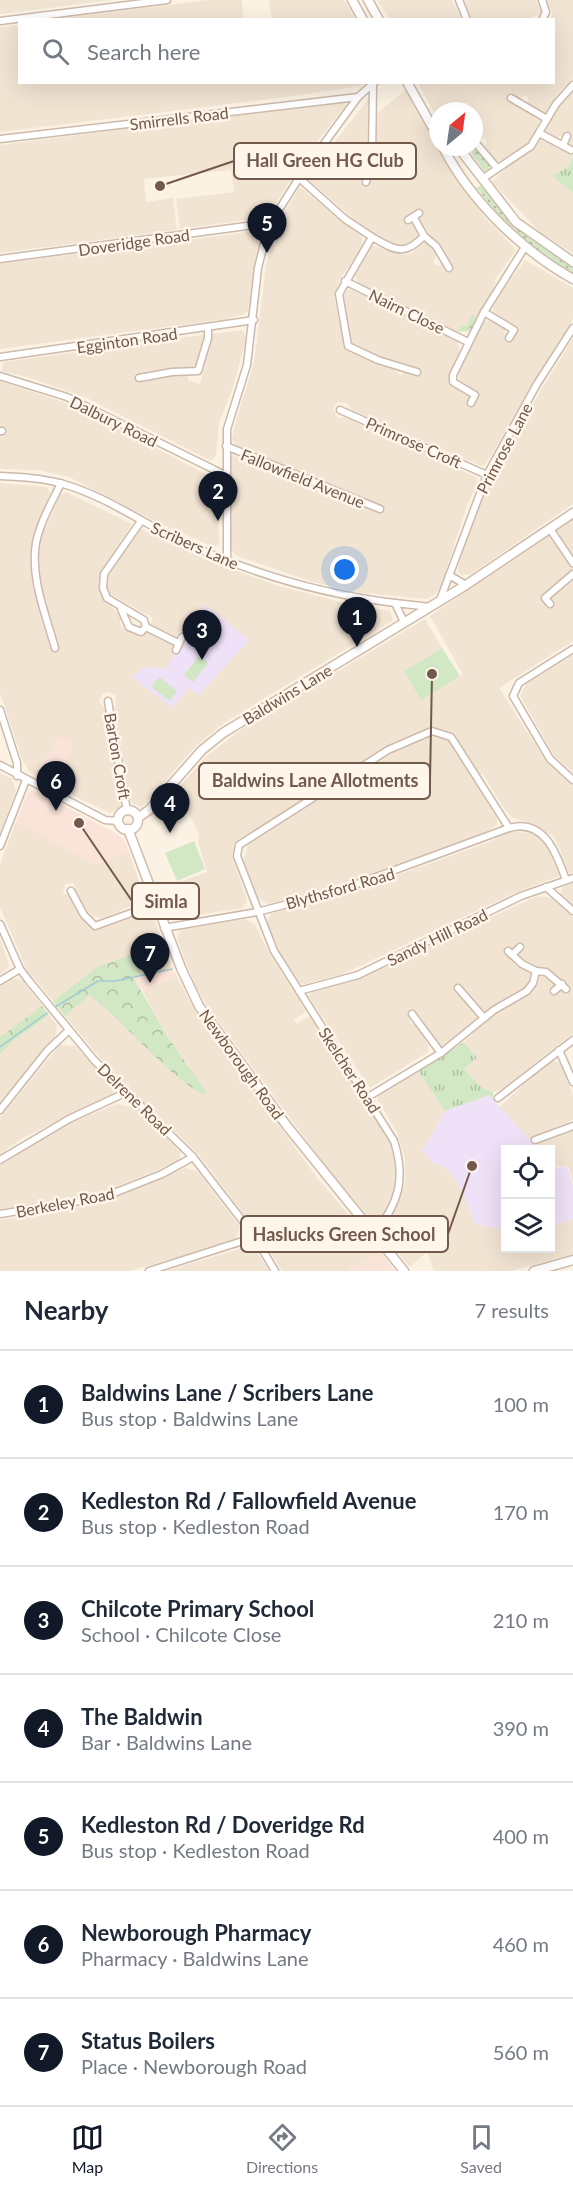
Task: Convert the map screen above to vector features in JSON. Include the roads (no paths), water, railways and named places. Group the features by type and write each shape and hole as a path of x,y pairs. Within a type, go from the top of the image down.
{"street":[{"path":"24,18 167,0"},
{"path":"352,0 362,18"},
{"path":"368,0 378,18"},
{"path":"459,0 466,18"},
{"path":"542,0 546,12 543,18"},
{"path":"0,21 18,19"},
{"path":"227,560 226,446 230,415 247,364 254,320 258,268 268,227 299,178 358,97 374,84"},
{"path":"366,182 372,157 374,84"},
{"path":"408,84 429,118"},
{"path":"482,179 526,151 573,85"},
{"name":"Smirrells Road","path":"0,139 358,97"},
{"path":"521,104 526,97"},
{"path":"511,98 547,119"},
{"path":"539,133 571,150"},
{"path":"563,145 567,136"},
{"path":"483,151 497,168"},
{"path":"449,156 507,231 525,247 573,279"},
{"path":"454,156 454,164"},
{"path":"465,156 516,222 573,262"},
{"path":"299,178 345,219 393,248 404,250 411,248 424,236"},
{"path":"414,217 424,236 443,257 449,268"},
{"name":"Doveridge Road","path":"0,259 254,225 268,227"},
{"path":"372,237 345,282 339,299 348,346 400,371 417,372"},
{"path":"471,403 475,395 453,382 453,375 484,312 525,247"},
{"path":"436,261 443,257"},
{"name":"Nairn Close","path":"345,282 468,342"},
{"path":"484,312 514,330 509,338"},
{"name":"Egginton Road","path":"0,357 208,329 254,320"},
{"name":"Primrose Lane","path":"440,600 487,475 537,384 573,328"},
{"path":"139,378 172,372 198,371 206,347 208,329"},
{"name":"Dalbury Road","path":"0,376 67,398 225,475"},
{"name":"Primrose Croft","path":"340,410 487,475"},
{"name":"Fallowfield Avenue","path":"226,446 380,509"},
{"name":"Scribers Lane","path":"0,476 61,483 79,489 141,521 227,560 325,592 430,607"},
{"path":"55,648 36,576 35,558 40,529 61,483"},
{"name":"Baldwins Lane","path":"139,817 150,810 202,750 223,733 466,585 573,513"},
{"path":"141,521 102,577 107,598 120,608 144,620 146,627 179,643"},
{"path":"550,529 573,563"},
{"path":"550,604 545,598 573,574"},
{"path":"449,575 466,585"},
{"path":"395,603 404,622"},
{"path":"120,608 129,627 141,632 146,627"},
{"path":"573,649 519,683 513,696 550,759 573,780"},
{"name":"Barton Croft","path":"108,701 128,811"},
{"path":"0,710 17,763 17,776"},
{"name":"Skelcher Road","path":"373,1234 392,1210 398,1198 400,1164 394,1142 368,1097 274,951 237,856 239,845 388,750 424,734 441,732 451,737 509,828"},
{"path":"0,765 17,776 105,820 118,821"},
{"path":"0,846 26,780"},
{"path":"128,811 135,812 139,817 136,826 128,829 122,828 118,821 121,813 128,811"},
{"path":"509,828 529,828 545,836 570,879"},
{"name":"Blythsford Road","path":"164,928 257,912 369,881 509,828"},
{"name":"Newborough Road","path":"128,829 188,986 208,1019 287,1126 404,1271"},
{"name":"Sandy Hill Road","path":"299,991 358,975 521,896 570,879"},
{"path":"546,887 573,911"},
{"path":"71,891 84,915 95,926 156,904"},
{"name":"Delrene Road","path":"0,924 20,969 94,1060 193,1157 255,1237 275,1271"},
{"path":"520,947 510,953 522,964 536,971 546,972 564,987 554,991"},
{"path":"0,981 20,969"},
{"path":"368,1097 441,1053 484,1018 527,991 533,983 536,971"},
{"path":"459,988 484,1018"},
{"path":"412,1014 441,1053"},
{"path":"0,1110 47,1051 69,1030"},
{"path":"498,1098 573,1040"},
{"path":"559,1050 573,1082"},
{"path":"0,1160 69,1119 127,1092"},
{"path":"535,1140 573,1126"},
{"name":"Berkeley Road","path":"0,1214 104,1197 162,1174 193,1157"},
{"path":"149,1271 255,1237"},
{"path":"534,1271 573,1260"}],"waterway":[{"path":"55,1007 98,981 116,981 172,969"},
{"path":"0,1047 47,1013"}],"place":[{"name":"Hall Green HG Club","path":"160,186"},
{"name":"Kedleston Rd / Doveridge Rd","path":"267,253"},
{"name":"Kedleston Rd / Fallowfield Avenue","path":"218,521"},
{"name":"Baldwins Lane / Scribers Lane","path":"357,647"},
{"name":"Chilcote Primary School","path":"202,660"},
{"name":"Baldwins Lane Allotments","path":"432,674"},
{"name":"Newborough Pharmacy","path":"56,811"},
{"name":"Simla","path":"79,823"},
{"name":"The Baldwin","path":"170,833"},
{"name":"Status Boilers","path":"150,983"},
{"name":"Haslucks Green School","path":"472,1166"}]}
